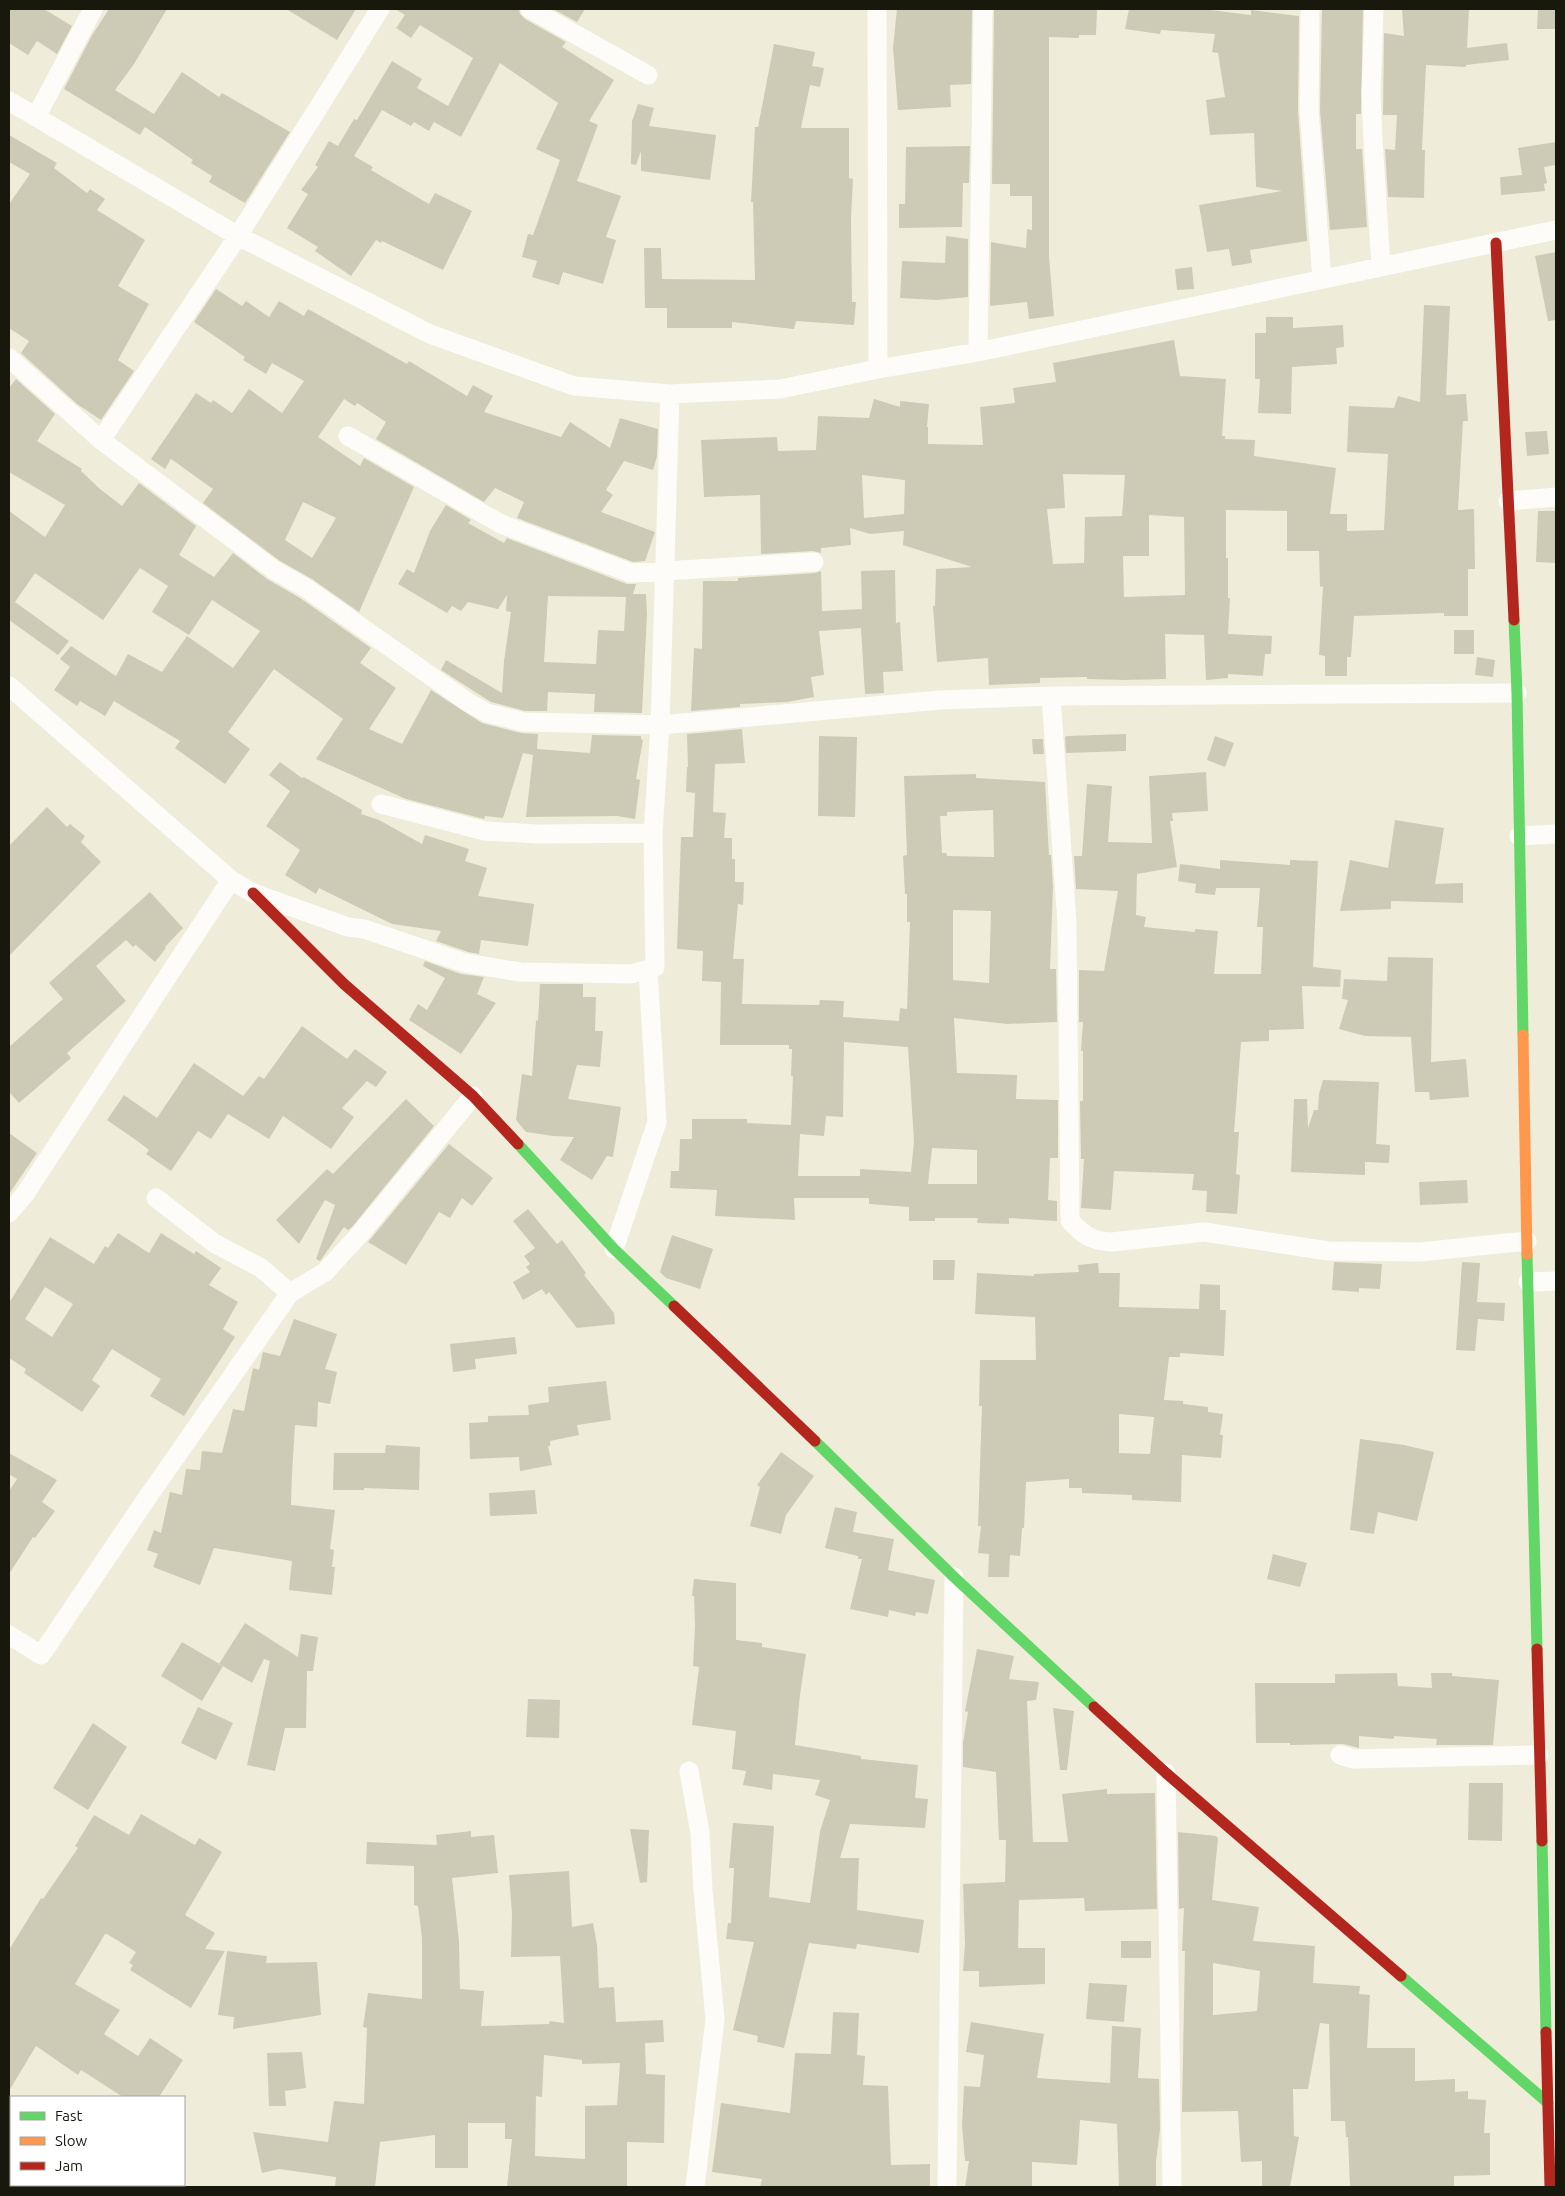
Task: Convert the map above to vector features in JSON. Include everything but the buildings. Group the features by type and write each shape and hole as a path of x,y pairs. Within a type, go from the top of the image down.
{"street":[{"path":"36,117 93,9"},
{"path":"100,440 238,236 380,9"},
{"path":"530,9 648,76"},
{"path":"877,9 878,369"},
{"path":"978,352 983,9"},
{"path":"1310,9 1308,110 1322,279"},
{"path":"1374,9 1372,111 1381,266"},
{"path":"9,101 238,236 430,334 574,386 670,394 780,389 878,369 978,352 1556,230"},
{"path":"1496,243 1517,693 1527,1241 1550,2187"},
{"path":"9,358 100,440 274,570 306,588 430,677 487,712 524,722 660,725 940,700 1051,696 1517,693"},
{"path":"9,686 231,880 253,893 348,927 364,929 465,963 520,972 631,974 648,971 655,967 654,833 660,725 670,394"},
{"path":"348,436 501,524 631,573 664,573 814,562"},
{"path":"1508,501 1556,497"},
{"path":"1051,696 1068,923 1070,1221 1085,1236 1100,1241 1112,1242 1204,1232 1328,1251 1420,1252 1527,1241"},
{"path":"381,804 485,831 537,834 654,833"},
{"path":"1519,836 1556,834"},
{"path":"9,1213 24,1194 231,880"},
{"path":"253,893 344,984 473,1096 614,1249 768,1394 954,1577 1166,1773 1548,2103"},
{"path":"614,1249 657,1122 648,971"},
{"path":"9,1635 41,1655 145,1501 290,1293 325,1272 360,1234 473,1096"},
{"path":"156,1198 214,1243 261,1268 290,1293"},
{"path":"1528,1282 1556,1281"},
{"path":"947,2187 954,1577"},
{"path":"1340,1755 1354,1759 1539,1755"},
{"path":"689,1771 700,1833 715,2019 695,2187"},
{"path":"1166,1773 1172,2187"}],"traffic: fast":[{"path":"1514,620 1523,1035"},
{"path":"518,1144 614,1249 674,1306"},
{"path":"1527,1254 1537,1649"},
{"path":"815,1441 954,1577 1094,1707"},
{"path":"1542,1841 1546,2032"},
{"path":"1401,1976 1548,2103"}],"traffic: slow":[{"path":"1523,1035 1527,1254"}],"traffic: jam":[{"path":"1496,243 1514,620"},
{"path":"253,893 344,984 473,1096 518,1144"},
{"path":"674,1306 815,1441"},
{"path":"1537,1649 1542,1841"},
{"path":"1094,1707 1166,1773 1401,1976"},
{"path":"1546,2032 1550,2187"}]}
